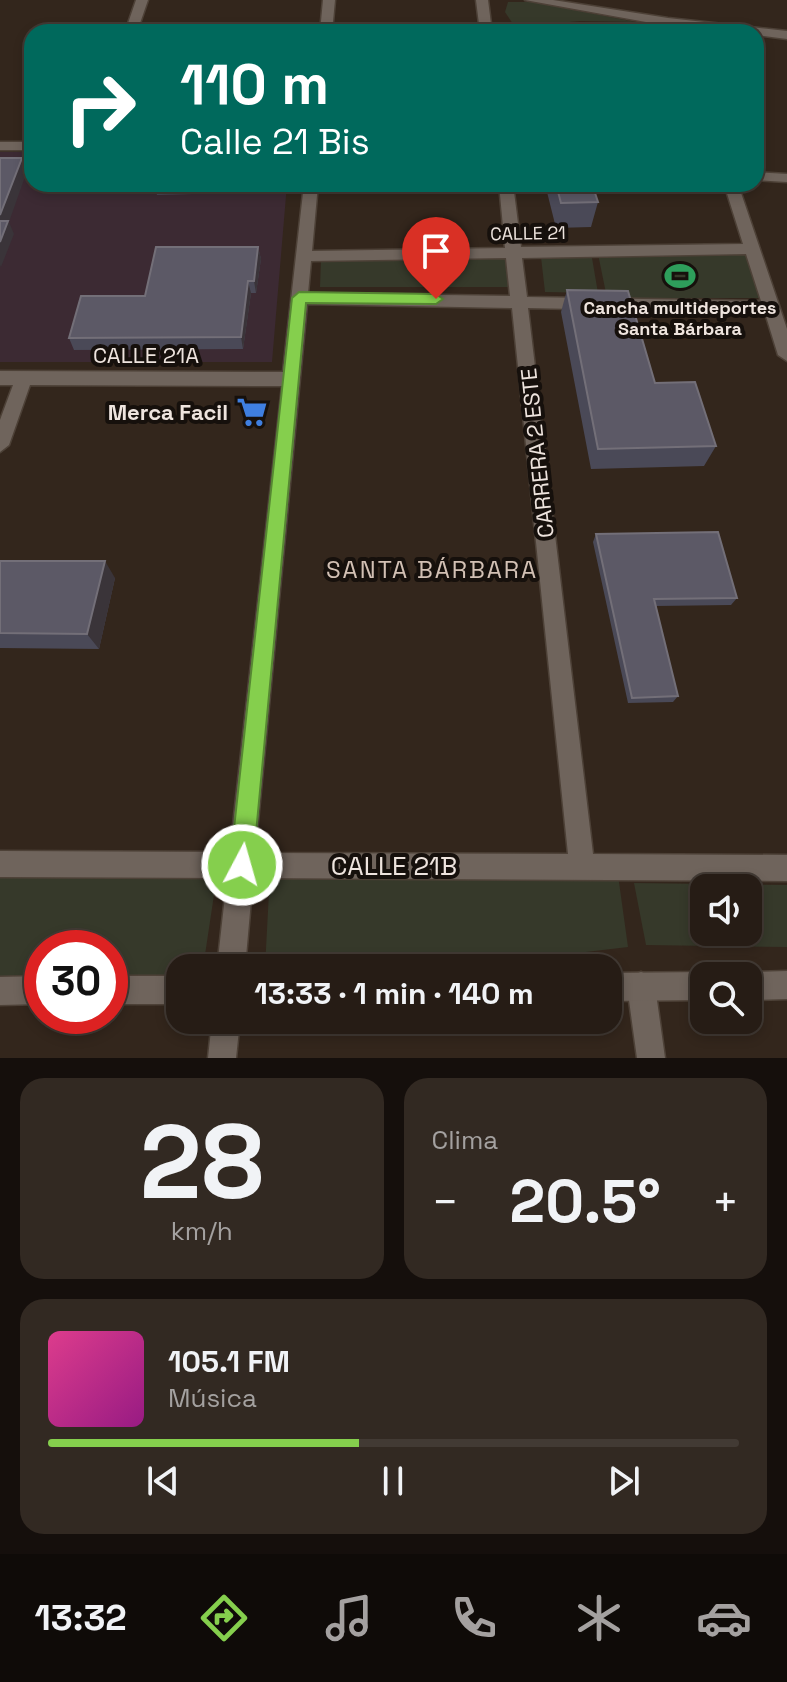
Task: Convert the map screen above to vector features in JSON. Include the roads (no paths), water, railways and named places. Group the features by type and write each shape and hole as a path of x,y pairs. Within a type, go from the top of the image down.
{"street":[{"path":"134,24 142,0"},
{"path":"327,24 329,0"},
{"path":"482,0 485,24"},
{"path":"531,0 655,24"},
{"path":"764,33 787,35"},
{"path":"0,146 24,146"},
{"path":"764,177 787,178"},
{"path":"232,954 310,192"},
{"name":"CARRERA 2 ESTE","path":"507,192 582,866"},
{"path":"734,192 787,355"},
{"name":"CALLE 21","path":"304,256 752,249"},
{"path":"299,298 771,307"},
{"name":"CALLE 21A","path":"0,378 291,379"},
{"path":"0,445 24,378"},
{"name":"CALLE 21B","path":"0,864 787,868"},
{"path":"762,986 787,985"},
{"path":"641,986 651,1058"},
{"path":"622,987 690,986"},
{"path":"0,991 24,990"},
{"path":"128,990 166,990"},
{"path":"222,1058 225,1034"}],"place":[{"name":"Cancha multideportes Santa Bárbara","path":"680,276"},
{"name":"Merca Facil","path":"252,412"}],"district":[{"name":"SANTA BÁRBARA","path":"432,569"}]}
